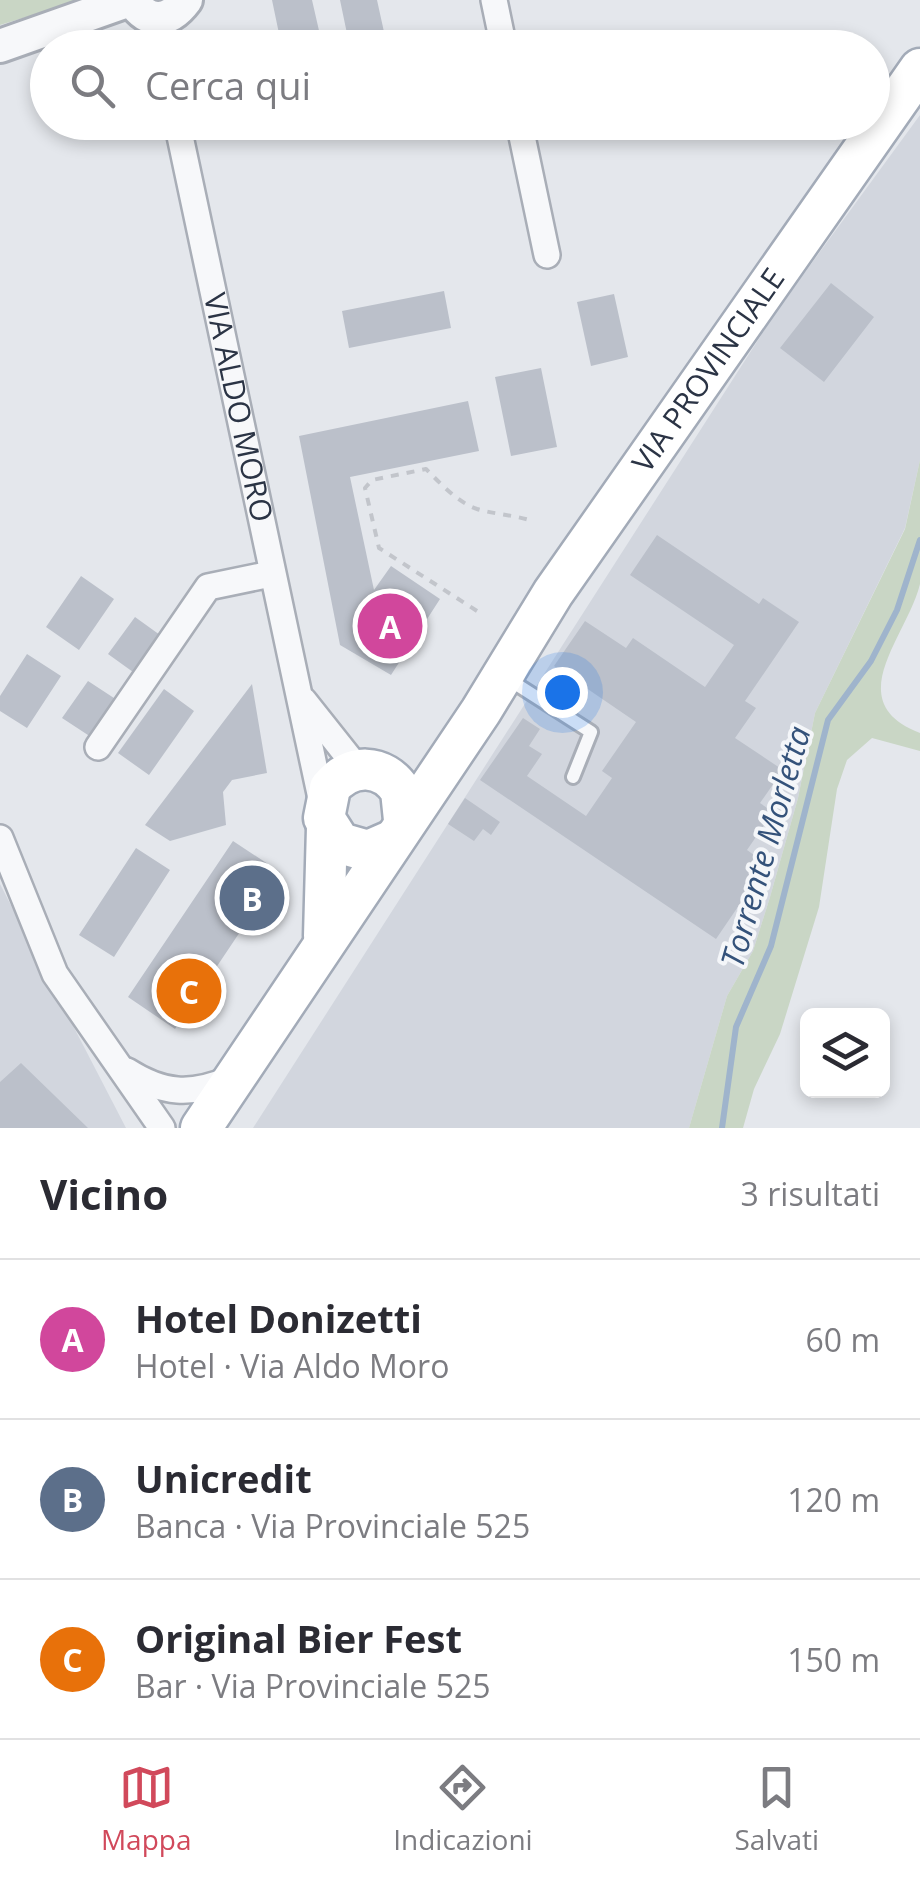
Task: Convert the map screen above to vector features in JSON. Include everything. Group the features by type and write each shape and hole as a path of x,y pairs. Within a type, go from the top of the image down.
{"main road":[{"name":"VIA PROVINCIALE","path":"890,111 920,68"},
{"name":"VIA PROVINCIALE","path":"201,1128 460,742 553,593 870,140"},
{"path":"324,940 325,797 336,780 417,766 460,742"},
{"path":"325,820 340,843 353,850 373,850 398,831 401,791 371,771"}],"street":[{"path":"80,30 175,15 186,0"},
{"path":"494,0 500,30"},
{"path":"0,46 30,40"},
{"name":"VIA ALDO MORO","path":"181,140 325,820"},
{"path":"523,140 547,255"},
{"path":"98,747 208,587 271,574"},
{"name":"VIA ALDO MORO","path":"298,693 371,771"},
{"path":"0,838 55,974 162,1128"},
{"path":"123,1069 145,1082 180,1092 206,1090 232,1079"}],"lane":[{"path":"502,676 591,732 573,777"}],"path":[{"path":"477,612 379,548 365,488 372,480 426,469 456,497 480,510 499,510 532,521"}],"shaded area":[{"path":"920,115 920,460 905,528 815,713 798,798 770,897 753,951 727,996 689,1128 253,1128 776,312"},
{"path":"0,884 39,960 126,1128 0,1128"}],"green space":[{"path":"0,0 82,0 0,25"},
{"path":"920,460 920,584 893,646 881,686 884,704 896,720 920,733 920,751 872,738 847,760 837,789 819,907 780,1034 754,1089 743,1128 689,1128 727,996 753,951 770,897 798,798 815,713 905,529"}],"building":[{"path":"272,0 312,0 319,30 278,30"},
{"path":"340,0 377,0 384,30 346,30"},
{"path":"831,283 874,317 824,382 780,348"},
{"path":"444,291 451,328 349,348 342,311"},
{"path":"614,294 628,357 591,366 577,302"},
{"path":"541,368 557,447 511,456 495,377"},
{"path":"468,401 479,451 350,477 374,590 391,566 440,599 391,675 340,645 299,436"},
{"path":"657,535 759,604 763,598 799,622 745,701 756,708 735,738 783,770 760,803 773,812 747,850 767,864 716,939 480,780 523,718 540,729 529,746 542,754 527,776 586,816 612,778 602,771 636,722 554,666 585,621 626,648 633,638 705,687 734,645 630,575"},
{"path":"81,576 114,599 79,650 46,627"},
{"path":"135,617 160,635 133,672 108,654"},
{"path":"27,654 61,676 27,728 0,711 0,696"},
{"path":"88,681 117,700 91,737 62,718"},
{"path":"252,684 267,773 232,780 223,792 226,825 170,841 145,825"},
{"path":"164,689 194,711 149,775 118,753"},
{"path":"465,798 500,822 491,835 483,829 474,841 448,824"},
{"path":"233,841 280,872 175,1029 128,997"},
{"path":"136,848 170,870 114,957 79,935"},
{"path":"21,1063 88,1128 0,1128 0,1082"}],"waterway":[{"name":"Torrente Morletta","path":"722,1128 736,1027 771,946 828,720 871,661 897,610 920,540"}],"place":[{"name":"Hotel Donizetti","path":"390,626"},
{"name":"Unicredit","path":"252,898"},
{"name":"Original Bier Fest","path":"189,991"}]}
